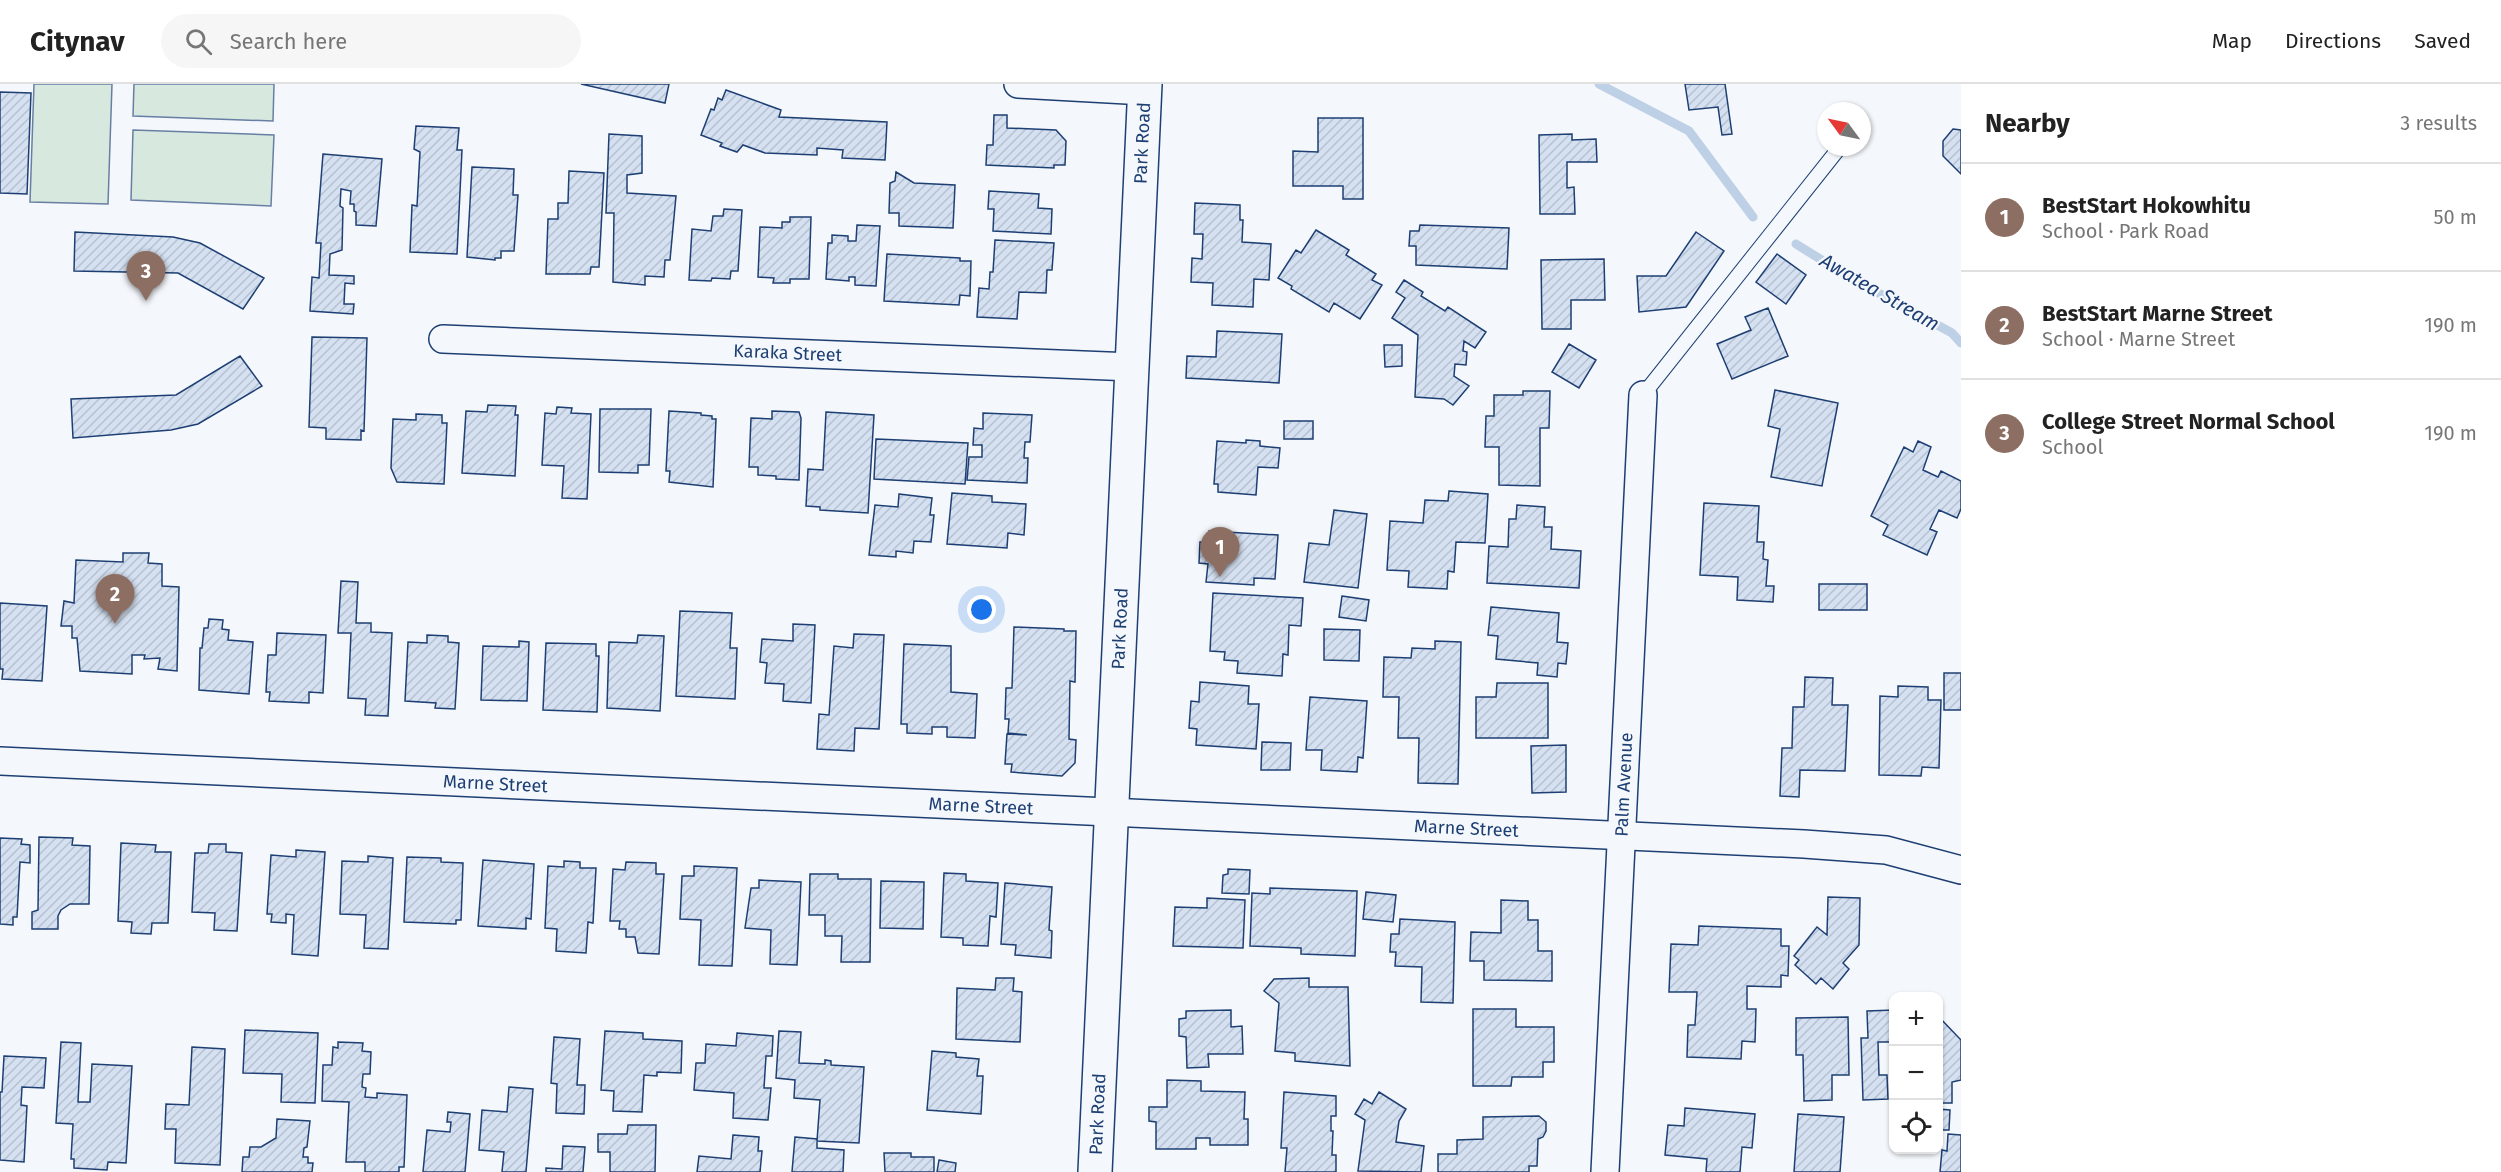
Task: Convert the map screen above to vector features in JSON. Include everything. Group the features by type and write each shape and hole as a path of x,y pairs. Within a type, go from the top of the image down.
{"street":[{"path":"1018,84 1145,87"},
{"name":"Park Road","path":"1095,1172 1145,87"},
{"name":"Karaka Street","path":"443,339 1132,367"},
{"name":"Palm Avenue","path":"1605,1172 1643,395"},
{"name":"Marne Street","path":"0,761 1620,835 1886,850 1961,870"}],"lane":[{"path":"1643,395 1833,156"}],"shaded area":[{"path":"34,84 112,84 108,204 30,202"},
{"path":"134,84 274,84 273,121 133,116"},
{"path":"133,130 274,135 271,206 131,200"}],"building":[{"path":"581,84 669,84 665,103"},
{"path":"1685,84 1725,84 1732,134 1722,135 1718,107 1689,110"},
{"path":"726,90 781,110 779,117 887,122 885,160 842,158 843,150 817,148 817,155 765,153 743,145 737,152 720,146 722,143 701,135 711,109 714,110 718,98 722,100"},
{"path":"0,92 31,93 27,194 0,193"},
{"path":"994,115 1007,115 1007,128 1056,130 1066,141 1065,165 1054,165 1054,168 986,165 987,145 993,145"},
{"path":"1318,118 1363,118 1363,199 1343,199 1343,186 1293,186 1293,151 1318,152"},
{"path":"416,126 459,128 457,150 462,150 457,254 410,252 412,205 417,206 420,152 414,149"},
{"path":"1953,129 1961,130 1961,174 1943,156 1943,141"},
{"path":"609,134 642,136 642,173 627,175 627,193 676,196 670,260 665,260 664,277 645,276 645,285 613,282 614,213 606,213"},
{"path":"1572,134 1572,140 1596,139 1597,162 1567,162 1567,188 1574,187 1575,214 1540,214 1539,135"},
{"path":"323,154 382,159 376,226 356,225 354,204 350,204 351,191 341,189 342,250 330,254 329,275 354,276 354,284 345,283 344,304 354,304 353,314 310,311 312,277 319,278 321,243 316,243"},
{"path":"472,167 514,169 513,195 518,195 514,251 501,251 501,258 495,258 495,260 467,257"},
{"path":"569,171 604,173 599,267 591,267 590,274 546,274 548,219 558,219 558,203 568,203"},
{"path":"896,172 914,183 955,185 953,228 899,226 899,213 889,213 890,183 895,181"},
{"path":"989,191 1039,194 1038,208 1052,209 1051,234 993,231 994,209 988,209"},
{"path":"1195,203 1240,205 1240,220 1243,220 1242,242 1271,244 1269,280 1254,279 1253,307 1212,305 1213,283 1191,282 1192,258 1202,259 1203,234 1194,234"},
{"path":"724,209 742,210 738,271 731,271 730,279 689,280 692,229 711,231 713,216 723,216"},
{"path":"790,217 811,217 809,279 790,279 790,283 773,283 774,278 758,277 760,227 782,228 782,222 790,222"},
{"path":"857,225 880,226 876,286 855,285 855,277 849,277 849,281 826,279 828,243 832,243 832,235 848,236 848,241 856,241"},
{"path":"1420,225 1509,228 1507,269 1416,265 1416,246 1409,246 1410,231 1419,231"},
{"path":"1316,230 1349,250 1346,255 1376,274 1372,280 1382,285 1360,319 1334,303 1329,312 1291,289 1292,286 1278,278 1296,250 1301,253"},
{"path":"75,232 173,237 200,243 264,278 243,309 178,273 74,271"},
{"path":"1696,232 1724,251 1686,307 1639,312 1637,276 1666,276"},
{"path":"995,240 1054,243 1052,270 1047,270 1046,293 1019,292 1017,319 977,317 979,288 989,289 990,272 993,272"},
{"path":"887,254 960,258 960,261 971,261 970,296 960,295 959,305 884,301"},
{"path":"1777,254 1806,275 1786,304 1756,282"},
{"path":"1604,259 1605,300 1571,300 1571,329 1542,329 1541,260"},
{"path":"1404,280 1423,292 1421,296 1445,311 1448,307 1486,332 1475,348 1464,341 1463,351 1467,352 1466,365 1455,364 1454,376 1469,386 1453,405 1444,399 1415,397 1418,335 1392,318 1405,298 1396,292"},
{"path":"1768,308 1788,356 1732,379 1717,344 1751,330 1745,317"},
{"path":"1217,331 1282,334 1279,383 1186,378 1187,356 1216,357"},
{"path":"312,337 367,338 364,431 361,430 361,440 326,439 326,428 309,427"},
{"path":"1569,344 1596,360 1579,388 1552,372"},
{"path":"1384,345 1402,345 1402,366 1385,367"},
{"path":"240,356 262,386 198,424 171,430 73,438 71,399 176,395"},
{"path":"1775,390 1838,403 1822,486 1771,477 1780,429 1768,426"},
{"path":"1523,391 1550,391 1549,428 1540,428 1540,486 1499,485 1499,447 1485,447 1486,416 1494,416 1494,395 1523,395"},
{"path":"488,405 516,406 515,415 518,415 515,476 462,473 466,411 487,412"},
{"path":"557,407 572,408 571,413 591,414 587,499 562,498 564,466 542,465 545,413 556,414"},
{"path":"600,409 651,409 649,465 638,465 638,473 599,472"},
{"path":"669,411 701,413 701,415 712,416 712,419 716,419 713,487 669,482 670,471 666,471"},
{"path":"772,411 799,412 801,418 799,480 758,475 758,467 749,467 751,418 772,419"},
{"path":"826,412 874,415 868,513 820,510 820,507 806,506 808,469 823,470"},
{"path":"983,413 1032,415 1030,442 1025,442 1024,458 1028,458 1027,483 967,480 969,457 982,457 982,445 973,445 974,428 983,429"},
{"path":"416,414 442,415 442,423 447,423 444,484 397,482 391,468 393,419 416,420"},
{"path":"1284,421 1313,421 1313,439 1284,439"},
{"path":"876,439 968,443 965,484 874,479"},
{"path":"1246,440 1260,441 1260,446 1280,448 1278,468 1258,467 1256,495 1218,492 1218,484 1214,484 1217,441 1246,443"},
{"path":"1918,441 1931,447 1923,470 1938,477 1941,471 1961,481 1961,509 1957,518 1939,510 1930,529 1937,532 1927,555 1883,535 1888,525 1871,516 1904,447 1913,452"},
{"path":"1449,491 1488,494 1485,543 1456,542 1454,572 1448,571 1447,589 1408,587 1409,571 1387,570 1390,521 1423,523 1425,500 1448,501"},
{"path":"952,493 992,496 992,502 1026,504 1024,535 1008,533 1007,548 947,544"},
{"path":"899,494 932,498 930,515 934,515 931,542 914,541 913,553 896,551 896,557 869,555 875,505 898,507"},
{"path":"1704,503 1759,506 1757,542 1764,542 1763,559 1768,560 1766,586 1774,586 1773,602 1737,600 1738,577 1700,575"},
{"path":"1517,505 1545,507 1544,527 1552,527 1551,549 1581,551 1579,588 1487,583 1489,546 1508,547 1509,519 1516,519"},
{"path":"1334,510 1367,514 1358,588 1304,582 1309,543 1329,545"},
{"path":"1209,531 1278,535 1275,579 1254,578 1254,585 1206,582 1208,564 1199,563 1200,542 1209,542"},
{"path":"123,553 149,553 148,563 162,564 162,586 179,587 177,671 158,669 160,658 144,659 145,655 132,655 132,674 80,671 77,638 72,638 72,626 61,626 64,601 74,603 76,560 123,562"},
{"path":"341,581 358,582 356,623 371,623 371,632 392,633 388,716 365,715 366,699 348,698 351,633 338,633"},
{"path":"1819,584 1867,584 1867,610 1819,610"},
{"path":"1213,593 1303,598 1301,626 1289,625 1288,655 1283,654 1282,676 1237,673 1238,661 1224,660 1225,652 1210,651"},
{"path":"1342,596 1369,600 1366,621 1339,617"},
{"path":"0,603 47,606 42,681 2,679"},
{"path":"1491,607 1559,613 1557,642 1568,643 1566,664 1558,663 1557,677 1537,675 1538,663 1496,659 1498,636 1488,635"},
{"path":"680,611 732,613 730,648 737,648 735,699 676,696"},
{"path":"209,619 223,620 222,629 229,630 228,640 253,642 249,694 199,690 200,648 202,648 204,628 208,628"},
{"path":"793,624 815,625 811,703 783,701 784,684 765,683 767,663 760,662 762,639 793,641"},
{"path":"1014,627 1076,631 1075,682 1070,681 1069,739 1076,740 1075,763 1062,776 1011,772 1012,764 1005,764 1007,734 1027,735 1008,733 1009,719 1005,719 1006,688 1012,688"},
{"path":"1324,629 1360,630 1359,661 1324,660"},
{"path":"277,633 326,635 323,693 309,692 309,703 269,701 270,692 266,692 268,655 276,655"},
{"path":"854,634 884,635 879,729 855,728 854,751 817,749 819,714 829,715 834,646 853,648"},
{"path":"427,635 448,636 448,642 459,643 455,709 435,708 436,703 405,701 408,642 427,643"},
{"path":"638,635 664,636 660,711 607,708 609,642 637,643"},
{"path":"519,641 529,642 527,701 481,700 483,646 519,647"},
{"path":"1435,641 1461,642 1458,784 1418,783 1419,738 1398,738 1399,697 1383,697 1384,657 1411,658 1412,648 1435,649"},
{"path":"546,643 596,644 596,656 599,656 597,712 543,710"},
{"path":"904,644 951,646 951,692 977,694 975,738 947,737 947,727 932,727 932,734 907,733 907,724 901,724"},
{"path":"1944,673 1961,673 1961,710 1944,710"},
{"path":"1805,677 1833,678 1832,705 1848,705 1845,771 1800,770 1799,797 1780,796 1782,748 1792,748 1793,707 1804,707"},
{"path":"1200,682 1249,686 1248,704 1259,704 1256,749 1196,745 1197,729 1189,728 1191,701 1199,702"},
{"path":"1497,683 1548,683 1548,738 1476,738 1476,697 1496,697"},
{"path":"1898,686 1928,687 1928,700 1941,700 1939,768 1922,767 1921,776 1879,775 1880,696 1898,697"},
{"path":"1310,697 1367,701 1363,758 1358,757 1357,772 1321,770 1322,750 1306,750"},
{"path":"1262,742 1291,743 1290,770 1261,770"},
{"path":"1566,745 1566,792 1532,793 1531,746"},
{"path":"39,837 73,838 72,845 90,846 89,904 70,904 61,910 58,916 58,929 32,929 32,912 38,910"},
{"path":"0,838 22,839 21,844 30,845 30,863 20,862 17,917 13,917 13,925 0,924"},
{"path":"121,843 156,845 155,852 171,852 168,923 152,923 151,934 131,933 132,922 118,921"},
{"path":"209,844 226,844 226,852 242,853 237,931 214,930 215,913 192,912 195,853 208,853"},
{"path":"296,850 325,852 318,956 292,954 294,915 286,914 286,923 271,922 272,914 267,914 271,855 296,857"},
{"path":"368,856 393,858 388,949 364,948 366,915 340,914 342,861 368,862"},
{"path":"407,857 441,858 441,862 463,863 461,920 456,920 456,924 404,922"},
{"path":"483,860 534,864 531,919 526,918 526,929 478,926"},
{"path":"564,861 580,862 580,868 596,868 593,923 588,922 586,953 556,951 557,929 545,928 548,866 564,867"},
{"path":"626,862 656,863 656,874 664,874 659,954 638,953 635,937 626,937 626,929 619,929 620,921 610,921 613,869 625,870"},
{"path":"694,866 737,868 732,966 699,965 701,920 680,919 682,876 694,876"},
{"path":"1228,869 1250,870 1249,894 1222,893 1223,875 1228,874"},
{"path":"944,873 966,874 966,881 998,883 996,917 990,916 988,946 963,945 963,938 941,937"},
{"path":"810,874 838,874 838,879 871,879 870,962 841,962 842,936 825,936 825,915 809,915"},
{"path":"759,880 801,882 797,965 770,964 771,930 745,928 751,888 759,888"},
{"path":"881,881 924,882 923,929 880,928"},
{"path":"1005,883 1052,887 1049,930 1052,931 1051,958 1015,955 1016,945 1001,944"},
{"path":"1270,888 1357,891 1355,956 1301,954 1301,948 1250,946 1252,893 1270,894"},
{"path":"1366,892 1396,895 1393,922 1363,919"},
{"path":"1828,897 1860,898 1859,945 1843,963 1849,969 1833,989 1821,978 1816,984 1795,965 1799,960 1794,956 1817,927 1827,935"},
{"path":"1207,898 1245,900 1243,948 1173,946 1175,907 1207,908"},
{"path":"1501,900 1528,901 1528,920 1538,920 1538,951 1552,951 1552,981 1484,980 1484,961 1470,961 1471,932 1501,933"},
{"path":"1400,919 1455,922 1453,1003 1421,1002 1422,967 1395,966 1396,952 1390,952 1391,934 1399,934"},
{"path":"1699,926 1781,929 1781,946 1789,946 1788,976 1781,975 1781,987 1747,986 1747,1009 1756,1009 1755,1042 1742,1041 1741,1059 1687,1057 1688,1025 1695,1025 1697,992 1669,992 1671,944 1698,945"},
{"path":"996,978 1014,978 1013,991 1022,992 1020,1042 956,1039 957,988 995,990"},
{"path":"1309,978 1309,987 1348,987 1350,1066 1295,1061 1295,1053 1275,1051 1279,1003 1264,991 1274,979"},
{"path":"1473,1009 1516,1009 1516,1027 1554,1027 1554,1062 1543,1062 1543,1077 1512,1077 1511,1086 1473,1086"},
{"path":"1231,1010 1231,1027 1242,1026 1243,1054 1208,1054 1209,1067 1187,1068 1186,1037 1179,1036 1179,1019 1186,1018 1186,1011"},
{"path":"1889,1010 1889,1042 1878,1042 1879,1075 1887,1075 1888,1099 1863,1100 1861,1038 1868,1038 1867,1011"},
{"path":"1848,1017 1849,1075 1832,1075 1832,1100 1804,1101 1803,1055 1796,1055 1796,1018"},
{"path":"1943,1021 1961,1040 1961,1080 1952,1082 1952,1103 1943,1103"},
{"path":"245,1030 318,1033 315,1103 281,1102 282,1074 243,1073"},
{"path":"605,1031 643,1033 643,1039 682,1041 681,1073 657,1072 657,1076 644,1075 642,1112 613,1111 614,1091 601,1090"},
{"path":"779,1031 801,1032 799,1063 825,1064 825,1060 831,1061 831,1065 864,1067 859,1143 817,1141 820,1100 794,1098 795,1080 776,1078"},
{"path":"737,1033 773,1036 772,1056 766,1056 764,1088 771,1088 768,1120 733,1118 734,1093 694,1090 696,1063 705,1063 706,1044 736,1046"},
{"path":"554,1037 580,1039 577,1085 585,1085 584,1114 556,1113 557,1084 551,1083"},
{"path":"61,1042 81,1043 78,1102 90,1102 92,1064 132,1066 126,1163 108,1162 107,1170 74,1168 74,1159 71,1159 73,1124 56,1123"},
{"path":"338,1042 363,1043 362,1051 371,1052 370,1074 363,1074 362,1087 366,1088 365,1097 377,1098 377,1093 407,1095 404,1167 399,1167 399,1172 365,1172 365,1162 346,1162 349,1102 322,1101 323,1065 332,1065 333,1047 338,1048"},
{"path":"192,1047 225,1049 220,1165 175,1163 176,1129 165,1129 166,1104 189,1105"},
{"path":"932,1051 956,1053 956,1057 979,1059 977,1076 983,1076 981,1114 927,1110"},
{"path":"4,1056 46,1058 44,1088 22,1087 21,1105 27,1106 24,1162 0,1160 0,1092 2,1092"},
{"path":"1167,1080 1201,1081 1201,1091 1245,1092 1244,1119 1248,1119 1248,1145 1210,1145 1210,1138 1196,1138 1196,1149 1156,1149 1156,1122 1149,1121 1149,1107 1167,1107"},
{"path":"509,1087 533,1089 526,1172 502,1172 504,1152 479,1150 482,1110 507,1112"},
{"path":"1284,1092 1336,1096 1336,1116 1331,1116 1331,1131 1333,1131 1332,1155 1336,1155 1336,1172 1285,1172 1287,1148 1281,1148"},
{"path":"1379,1092 1406,1109 1399,1121 1396,1142 1424,1146 1421,1172 1358,1171 1365,1120 1355,1114 1364,1099 1372,1104"},
{"path":"1685,1108 1755,1114 1752,1148 1742,1147 1740,1172 1706,1172 1707,1159 1665,1155 1668,1125 1684,1126"},
{"path":"1943,1109 1950,1110 1949,1130 1943,1130"},
{"path":"448,1112 470,1114 465,1172 423,1172 427,1130 450,1132 451,1122 447,1122"},
{"path":"1798,1114 1844,1117 1840,1172 1794,1172"},
{"path":"1539,1116 1546,1122 1546,1131 1543,1137 1538,1139 1537,1166 1529,1166 1529,1172 1438,1172 1438,1154 1457,1154 1457,1140 1483,1139 1483,1117"},
{"path":"277,1119 310,1121 307,1147 304,1148 303,1157 308,1157 308,1163 313,1163 312,1172 242,1172 243,1157 249,1157 250,1147 261,1147 276,1138"},
{"path":"628,1125 656,1125 655,1172 610,1172 610,1152 598,1152 598,1134 627,1134"},
{"path":"1948,1134 1961,1135 1961,1172 1940,1172 1942,1154 1943,1150 1947,1151"},
{"path":"733,1135 759,1137 758,1151 762,1151 760,1172 697,1172 699,1156 731,1159"},
{"path":"795,1137 817,1139 817,1148 844,1150 843,1172 792,1172"},
{"path":"563,1146 585,1147 583,1172 546,1172 546,1168 562,1169"},
{"path":"884,1153 911,1153 911,1157 934,1157 934,1172 885,1172"},
{"path":"939,1160 956,1163 955,1172 937,1172"}],"waterway":[{"name":"Awatea Stream","path":"1599,84 1689,131 1753,217"},
{"name":"Awatea Stream","path":"1796,244 1849,277 1952,333 1961,343"}],"place":[{"name":"College Street Normal School","path":"146,301"},
{"name":"BestStart Hokowhitu","path":"1220,577"},
{"name":"BestStart Marne Street","path":"115,624"}]}
